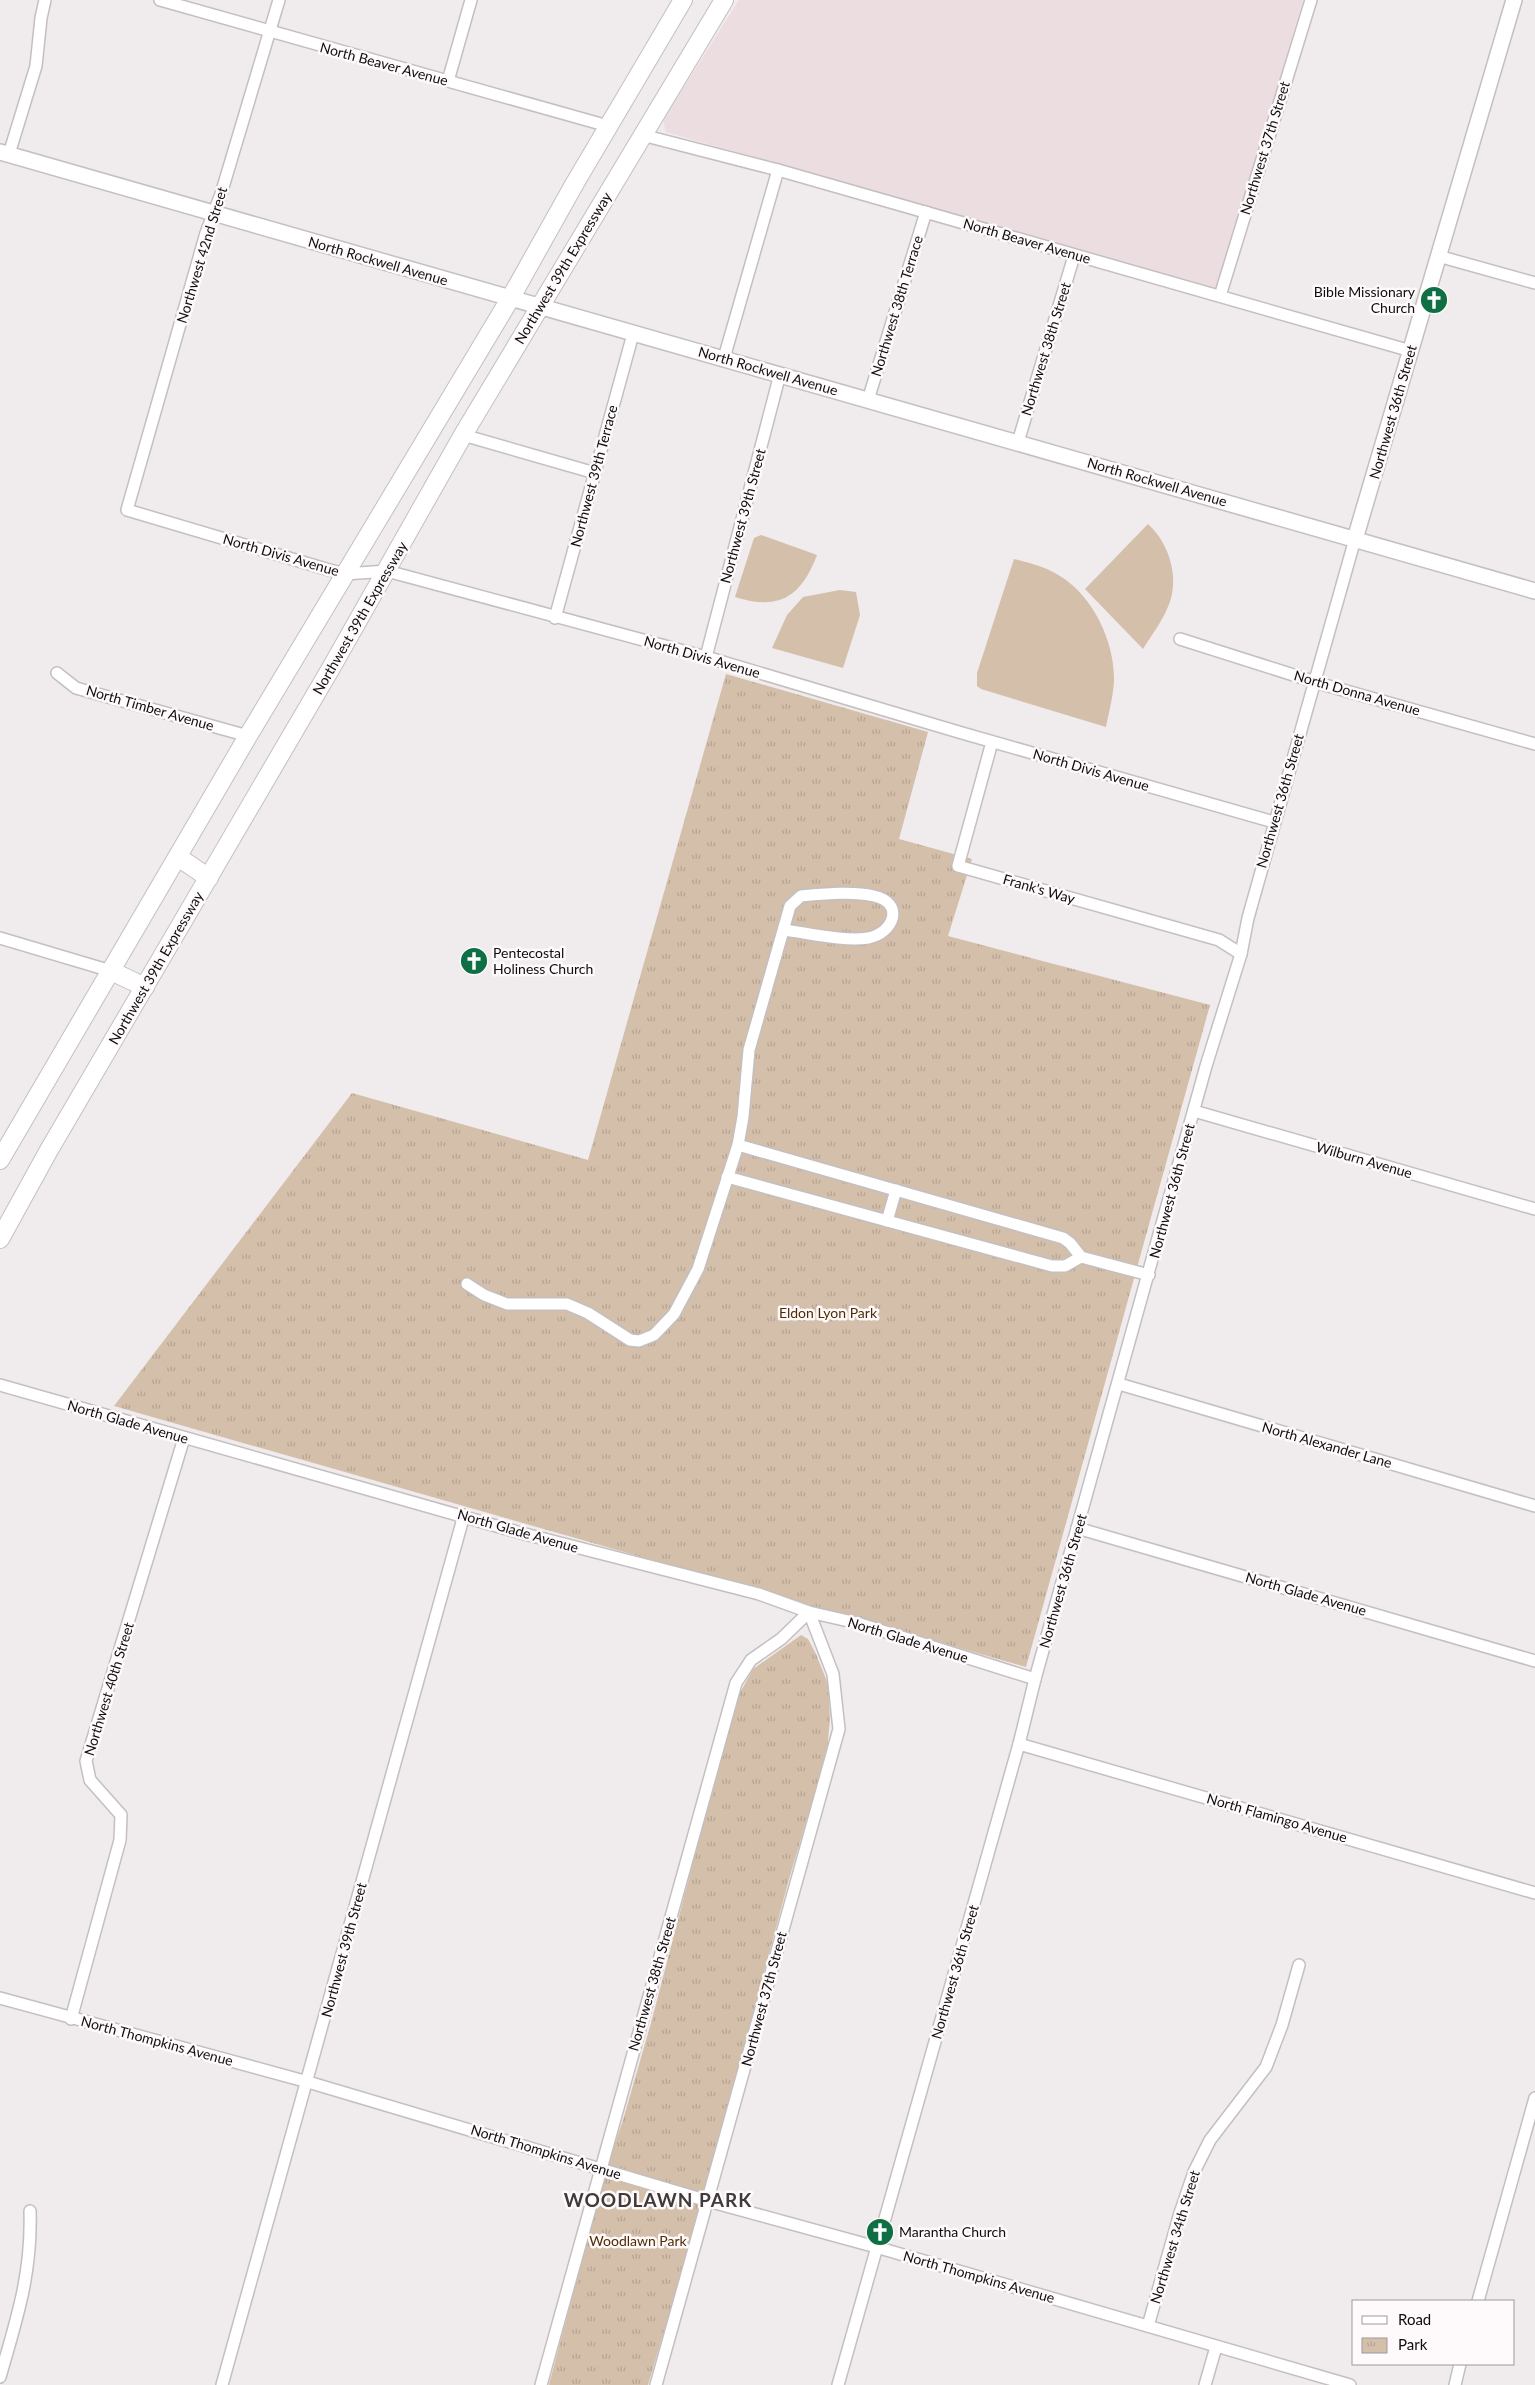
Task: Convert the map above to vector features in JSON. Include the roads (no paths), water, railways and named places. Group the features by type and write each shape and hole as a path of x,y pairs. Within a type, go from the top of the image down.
{"highway":[{"path":"0,1160 248,736 510,299 608,126 683,0"},
{"name":"Northwest 39th Expressway","path":"0,1239 387,571 463,435 538,307 555,283 724,0"},
{"path":"178,857 209,878"},
{"path":"111,971 145,987"}],"main road":[{"name":"Northwest 36th Street","path":"1355,539 1514,0"},
{"name":"North Rockwell Avenue","path":"4,153 1535,591"}],"street":[{"path":"4,153 36,66 40,18 45,0"},
{"name":"North Beaver Avenue","path":"160,0 608,126"},
{"name":"Northwest 42nd Street","path":"127,510 201,251 279,0"},
{"path":"448,81 471,0"},
{"name":"Northwest 37th Street","path":"1220,296 1311,0"},
{"name":"North Beaver Avenue","path":"642,135 778,170 1411,351"},
{"path":"724,358 778,170"},
{"name":"Northwest 38th Terrace","path":"868,400 926,212"},
{"name":"Northwest 38th Street","path":"1018,442 1074,256"},
{"path":"1438,256 1535,283"},
{"name":"Northwest 39th Terrace","path":"555,618 633,334"},
{"name":"Northwest 39th Street","path":"706,657 780,374"},
{"path":"463,435 596,473"},
{"name":"North Divis Avenue","path":"127,510 344,574 387,571 555,618 706,657 992,742 1274,822"},
{"name":"Northwest 36th Street","path":"838,2385 1019,1744 1035,1679 1194,1111 1241,954 1248,918 1274,822 1355,539"},
{"name":"North Donna Avenue","path":"1180,640 1314,681 1535,744"},
{"name":"North Timber Avenue","path":"57,673 76,688 248,736"},
{"name":"Frank's Way","path":"992,742 958,866 1219,940 1241,954"},
{"path":"468,1284 484,1294 507,1304 567,1304 588,1313 630,1340 639,1341 654,1335 674,1314 698,1269 738,1145 743,1117 749,1050 790,906 801,896 875,896 887,903 893,913 892,924 883,934 867,938 784,930"},
{"path":"0,938 111,971"},
{"name":"Wilburn Avenue","path":"1194,1111 1535,1209"},
{"path":"738,1145 1063,1238 1081,1257 1149,1275"},
{"path":"727,1177 1052,1266 1065,1266 1081,1257"},
{"path":"887,1221 896,1190"},
{"name":"North Alexander Lane","path":"1119,1384 1535,1506"},
{"name":"North Glade Avenue","path":"0,1385 464,1515 521,1533 759,1594 809,1612 857,1623 1035,1679"},
{"name":"Northwest 40th Street","path":"72,2019 120,1840 121,1815 90,1780 86,1761 184,1438"},
{"name":"Northwest 39th Street","path":"222,2385 308,2082 464,1515"},
{"name":"North Glade Avenue","path":"1077,1528 1535,1660"},
{"name":"Northwest 37th Street","path":"656,2385 839,1729 833,1674 809,1612"},
{"name":"Northwest 38th Street","path":"541,2385 736,1683 752,1660 781,1639 809,1612"},
{"name":"North Flamingo Avenue","path":"1019,1744 1535,1893"},
{"name":"Northwest 34th Street","path":"1148,2326 1180,2213 1194,2172 1210,2140 1266,2067 1282,2025 1299,1965"},
{"name":"North Thompkins Avenue","path":"0,1998 308,2082 708,2201 876,2247 1337,2383 1350,2385"},
{"path":"1478,2300 1535,2098"},
{"path":"0,2376 23,2299 31,2245 30,2212"},
{"path":"1205,2385 1216,2347"},
{"path":"1454,2385 1460,2365"}],"place":[{"name":"Bible Missionary Church","path":"1434,300"},
{"name":"Pentecostal Holiness Church","path":"474,961"},
{"name":"Marantha Church","path":"880,2232"}],"district":[{"name":"WOODLAWN PARK","path":"658,2200"}],"park label":[{"name":"Eldon Lyon Park","path":"828,1313"},
{"name":"Woodlawn Park","path":"638,2241"}]}
